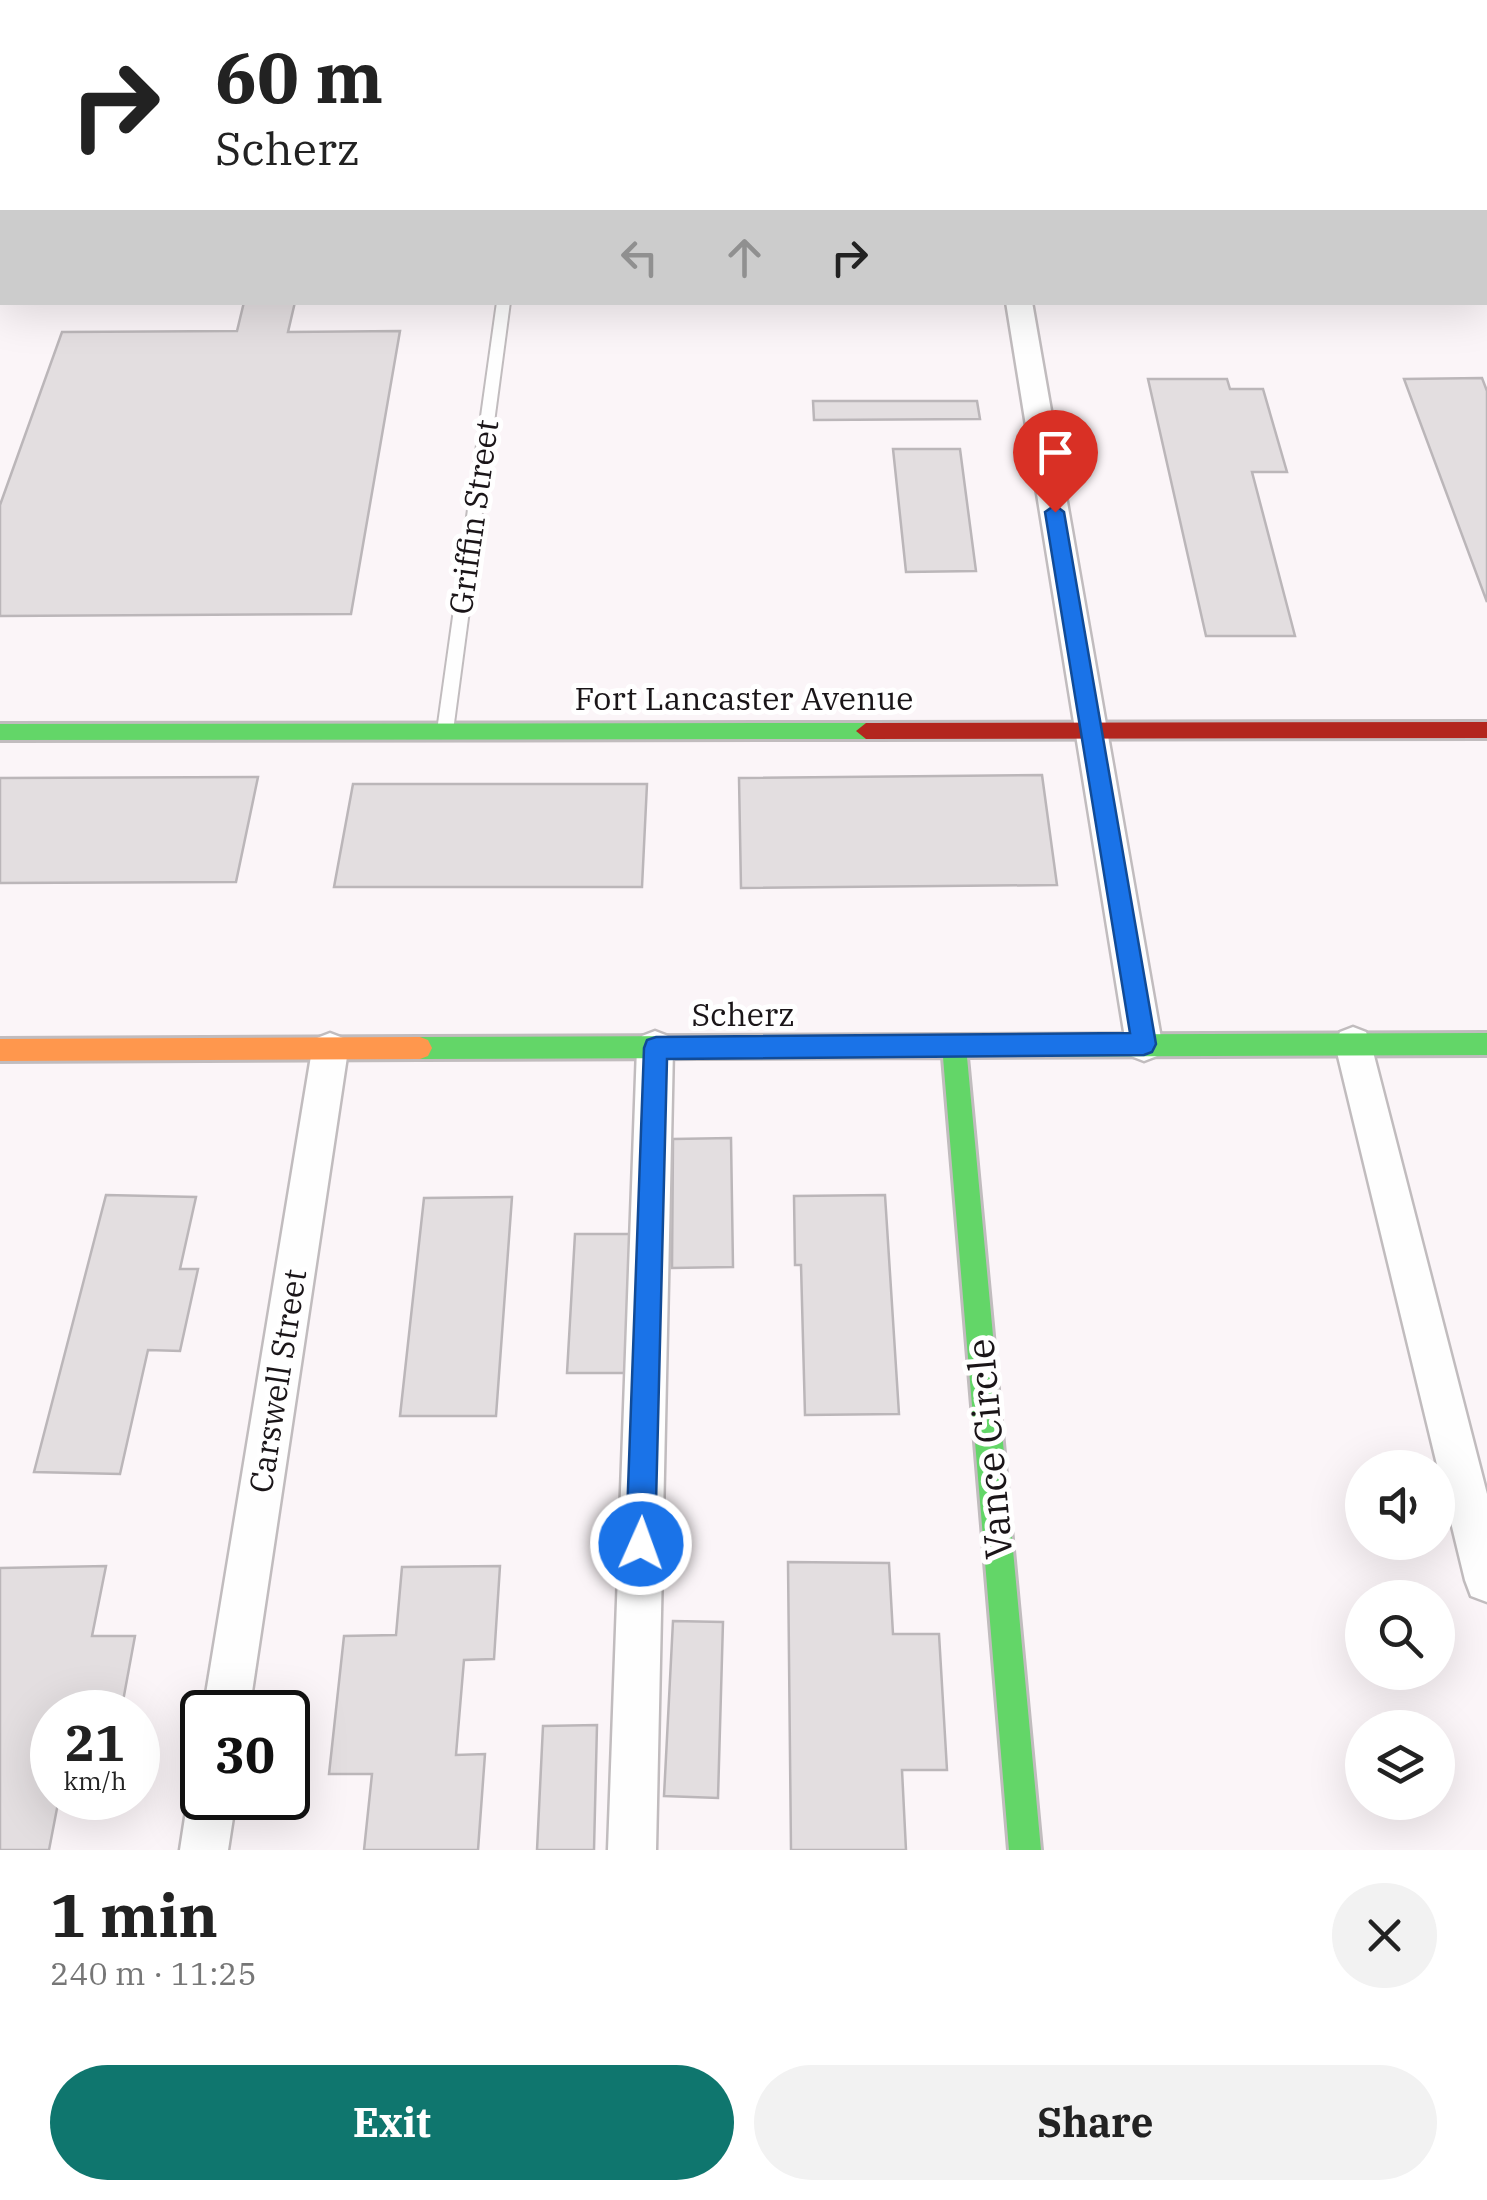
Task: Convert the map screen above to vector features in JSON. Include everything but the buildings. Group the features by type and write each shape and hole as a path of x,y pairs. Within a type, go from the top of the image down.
{"street":[{"path":"1020,305 1144,1044"},
{"name":"Fort Lancaster Avenue","path":"0,732 1487,730"},
{"path":"1353,1044 1487,1580"},
{"name":"Scherz","path":"0,1050 1487,1044"},
{"name":"Vance Circle","path":"954,1047 1025,1850"},
{"path":"632,1850 656,1048"},
{"name":"Carswell Street","path":"229,1690 330,1050"},
{"path":"204,1850 209,1820"}],"lane":[{"name":"Griffin Street","path":"445,731 504,305"}],"traffic: fast":[{"path":"0,732 866,731"},
{"path":"420,1048 1487,1044"},
{"path":"954,1047 1025,1850"}],"traffic: slow":[{"path":"0,1050 420,1048"}],"traffic: jam":[{"path":"866,731 1487,730"}],"route":[{"path":"641,1544 656,1048 1144,1044 1055,512"}]}
